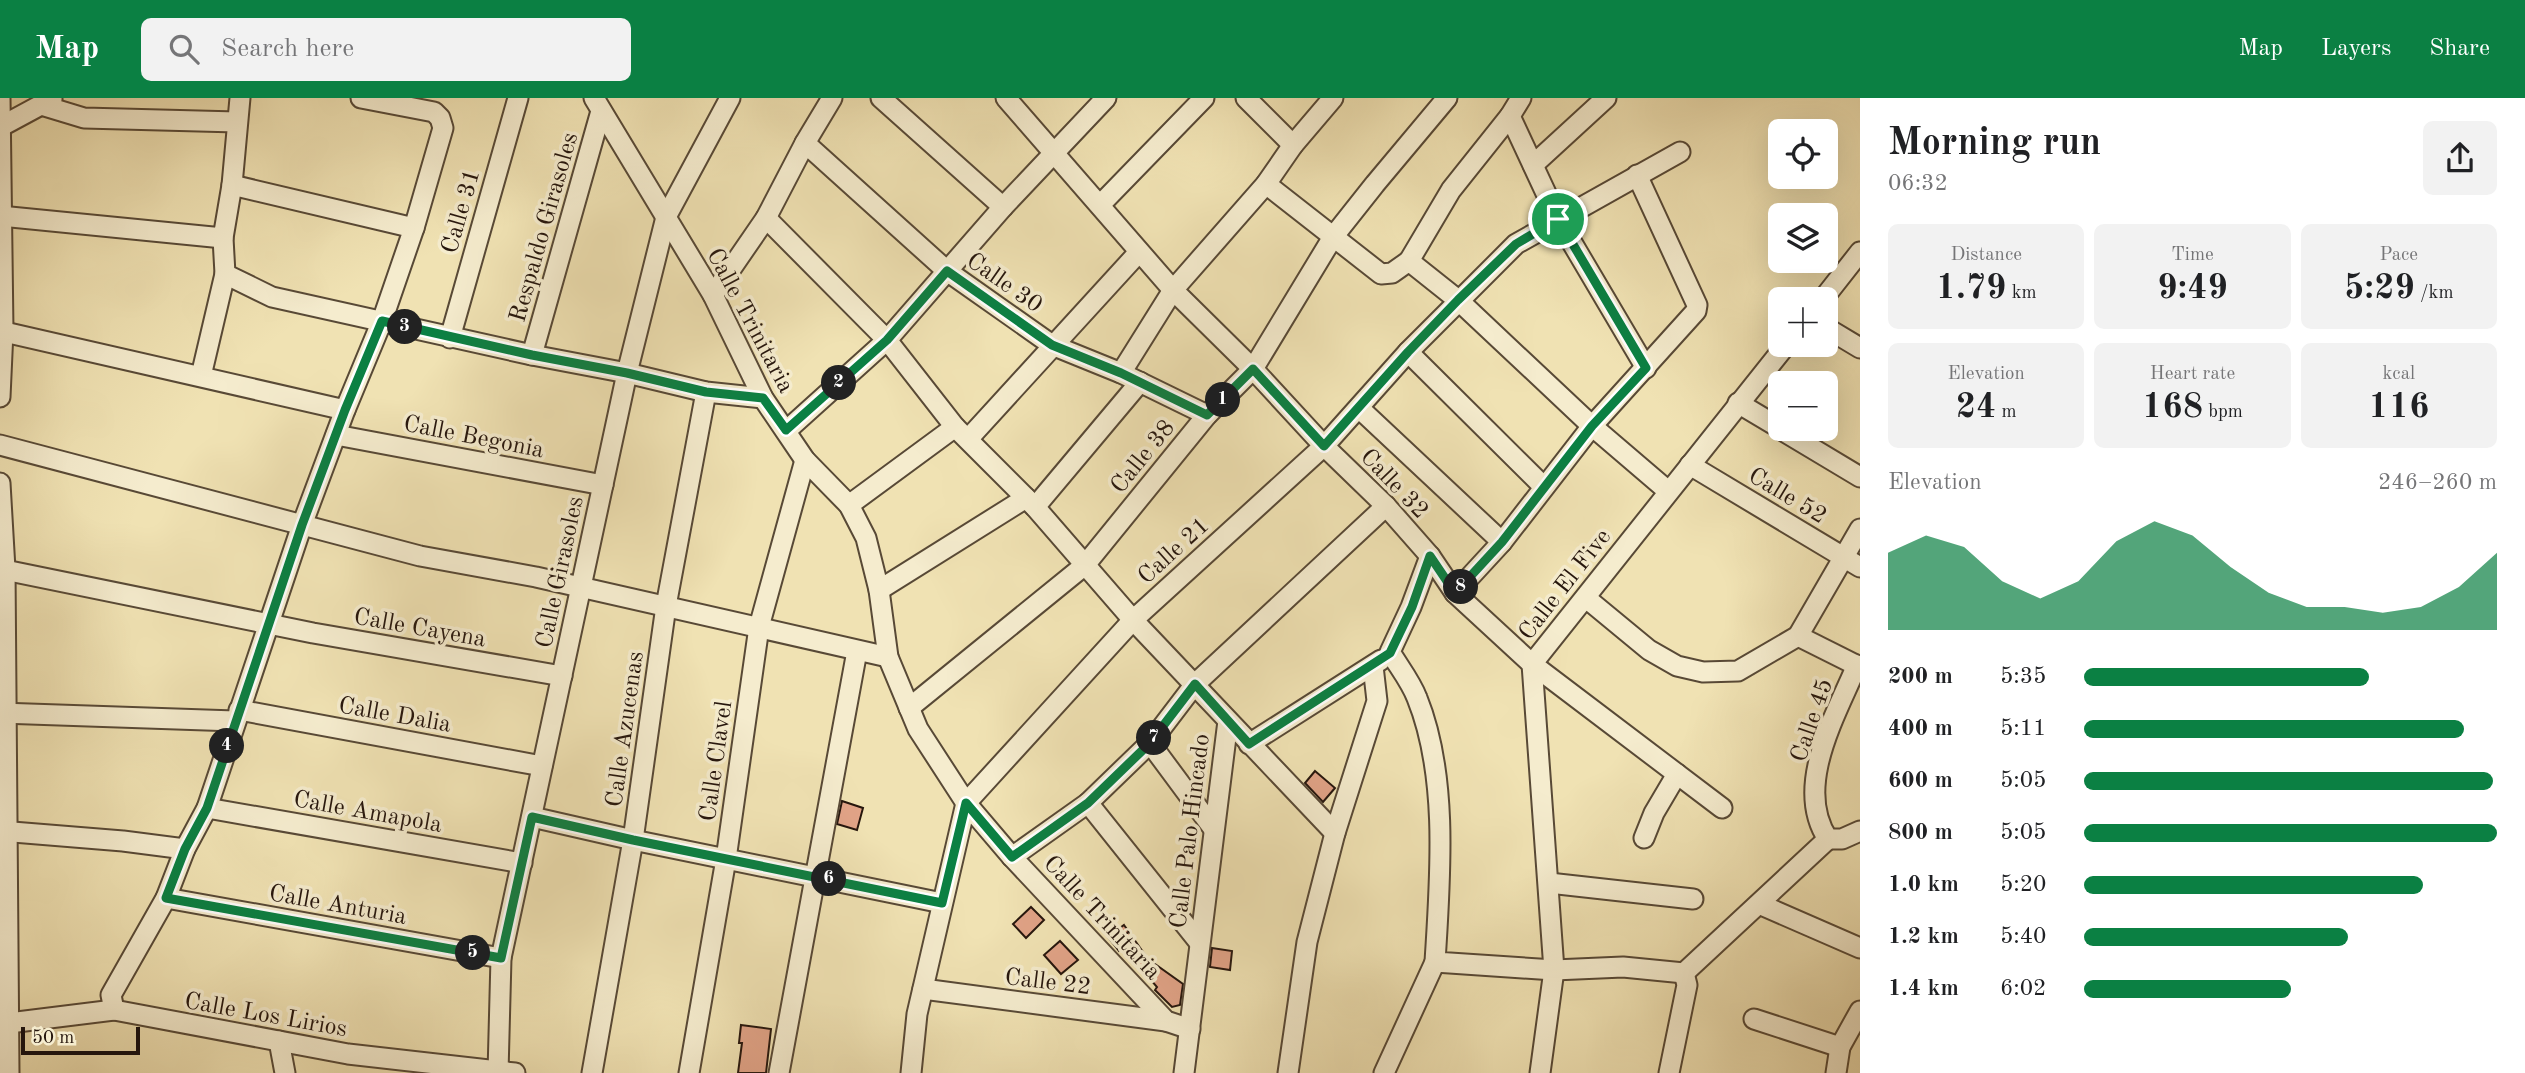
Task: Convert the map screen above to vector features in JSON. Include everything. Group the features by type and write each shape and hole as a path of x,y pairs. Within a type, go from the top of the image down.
{"street":[{"path":"0,98 0,397"},
{"path":"201,376 225,274 223,238 232,185 240,98"},
{"path":"114,1010 111,995 116,983 166,898 185,849 207,808 302,525 382,321 414,228 443,128 440,118 433,112 362,98"},
{"path":"440,118 447,98"},
{"name":"Calle 31","path":"450,338 518,98"},
{"name":"Calle Girasoles","path":"504,1072 501,958 627,373 666,217 730,98"},
{"path":"713,295 766,218 832,98"},
{"path":"881,98 1003,207"},
{"name":"Calle 32","path":"1006,98 1173,290 1386,506 1430,556 1455,593 1532,664 1721,808"},
{"path":"786,430 887,340 1003,207 1106,98"},
{"path":"1100,205 1204,98"},
{"path":"1246,98 1293,145"},
{"path":"1121,373 1173,290 1266,184 1293,145 1333,98"},
{"name":"Calle 38","path":"909,708 1085,565 1207,415 1253,369 1333,237 1447,98"},
{"path":"1266,184 1381,274 1392,273 1409,261 1451,190 1510,116 1521,98"},
{"path":"1533,164 1606,98"},
{"path":"0,127 47,101 84,118 237,122"},
{"name":"Calle Trinitaria","path":"598,105 713,295 763,398 805,460 849,505 866,538 879,590 888,657 918,729 966,803 1012,857 1166,1021 1190,1029"},
{"name":"Respaldo Girasoles","path":"532,355 598,105"},
{"path":"1510,116 1558,219 1646,368"},
{"name":"Calle 30","path":"805,143 947,271 1052,345 1121,373 1207,415"},
{"name":"Calle 21","path":"911,1073 917,1014 966,803 1133,620 1324,446 1408,352 1516,244 1680,152"},
{"path":"1455,593 1502,542 1592,426 1693,317 1697,304 1637,175"},
{"path":"232,185 414,228"},
{"path":"1,216 223,238"},
{"path":"766,218 887,340 962,433 1030,503 1133,620 1335,833"},
{"path":"849,505 962,433 1052,345 1139,252"},
{"path":"1832,287 1860,252"},
{"path":"1409,261 1458,300 1592,426 1668,491"},
{"path":"225,274 272,297 706,392 763,398"},
{"path":"1,331 345,410"},
{"path":"1838,335 1860,348"},
{"path":"1408,352 1544,487"},
{"name":"Calle El Five","path":"1540,1073 1554,970 1532,664 1776,357"},
{"path":"879,590 1030,503 1140,382"},
{"name":"Calle Azucenas","path":"592,1073 633,840 666,606 706,392"},
{"path":"1738,403 1768,422"},
{"path":"1359,408 1502,542"},
{"name":"Calle Begonia","path":"336,435 603,485"},
{"path":"1800,441 1860,477"},
{"path":"0,445 420,556 581,587 888,657"},
{"name":"Calle Clavel","path":"689,1073 726,859 760,627 805,460"},
{"name":"Calle 52","path":"1690,465 1860,568"},
{"path":"0,483 4,948 9,1023 6,1066"},
{"path":"1012,857 1088,803 1150,743 1195,684 1386,506"},
{"path":"1587,598 1649,650 1677,666 1703,672 1738,671 1798,636 1860,529"},
{"path":"1249,744 1390,653 1412,607 1430,556"},
{"name":"Calle Cayena","path":"2,569 313,633 562,677"},
{"path":"1798,636 1858,666"},
{"path":"779,1073 857,651"},
{"path":"1384,1073 1435,962 1441,855 1432,748 1417,697 1390,653"},
{"path":"1288,1073 1307,942 1335,833 1377,701 1373,666"},
{"name":"Calle 45","path":"1828,839 1821,828 1816,807 1815,783 1824,745 1858,666"},
{"name":"Calle Dalia","path":"2,713 237,716 542,766"},
{"name":"Calle Palo Hincado","path":"1184,1073 1228,721"},
{"path":"1150,743 1213,828"},
{"path":"1644,838 1654,813 1677,774"},
{"path":"1088,803 1199,942"},
{"name":"Calle Amapola","path":"207,808 522,863"},
{"path":"532,817 942,903"},
{"path":"4,831 185,849"},
{"path":"1435,962 1554,970 1623,968 1684,973 1828,839 1842,839 1860,831"},
{"path":"1549,883 1693,899"},
{"name":"Calle Anturia","path":"166,898 501,958"},
{"path":"1759,904 1860,948"},
{"path":"1668,1073 1687,985 1684,973"},
{"name":"Calle 22","path":"923,989 1166,1021"},
{"name":"Calle Los Lirios","path":"9,1023 114,1010 348,1054 504,1072"},
{"path":"1836,1073 1840,1047 1860,1011"},
{"path":"1754,1019 1840,1047"},
{"path":"279,1041 285,1073"}],"building":[{"path":"1315,771 1335,788 1323,802 1305,783"},
{"path":"842,801 863,808 857,830 837,824"},
{"path":"1031,907 1044,920 1026,938 1013,924"},
{"path":"1124,925 1148,959 1183,984 1180,1005 1172,1007 1155,990 1157,987 1124,948 1119,951 1108,937"},
{"path":"1060,941 1078,960 1061,974 1044,955"},
{"path":"1212,948 1232,951 1230,970 1210,967"},
{"path":"741,1025 771,1029 766,1073 738,1073 742,1043 739,1043"}],"route":[{"path":"1558,219 1646,368 1592,426 1502,542 1455,593 1430,556 1412,607 1390,653 1249,744 1195,684 1150,743 1088,803 1012,857 966,803 942,903 532,817 501,958 166,898 185,849 207,808 302,525 382,321 706,392 763,398 786,430 887,340 947,271 1052,345 1121,373 1207,415 1253,369 1324,446 1458,300 1516,244 1558,219"}]}
